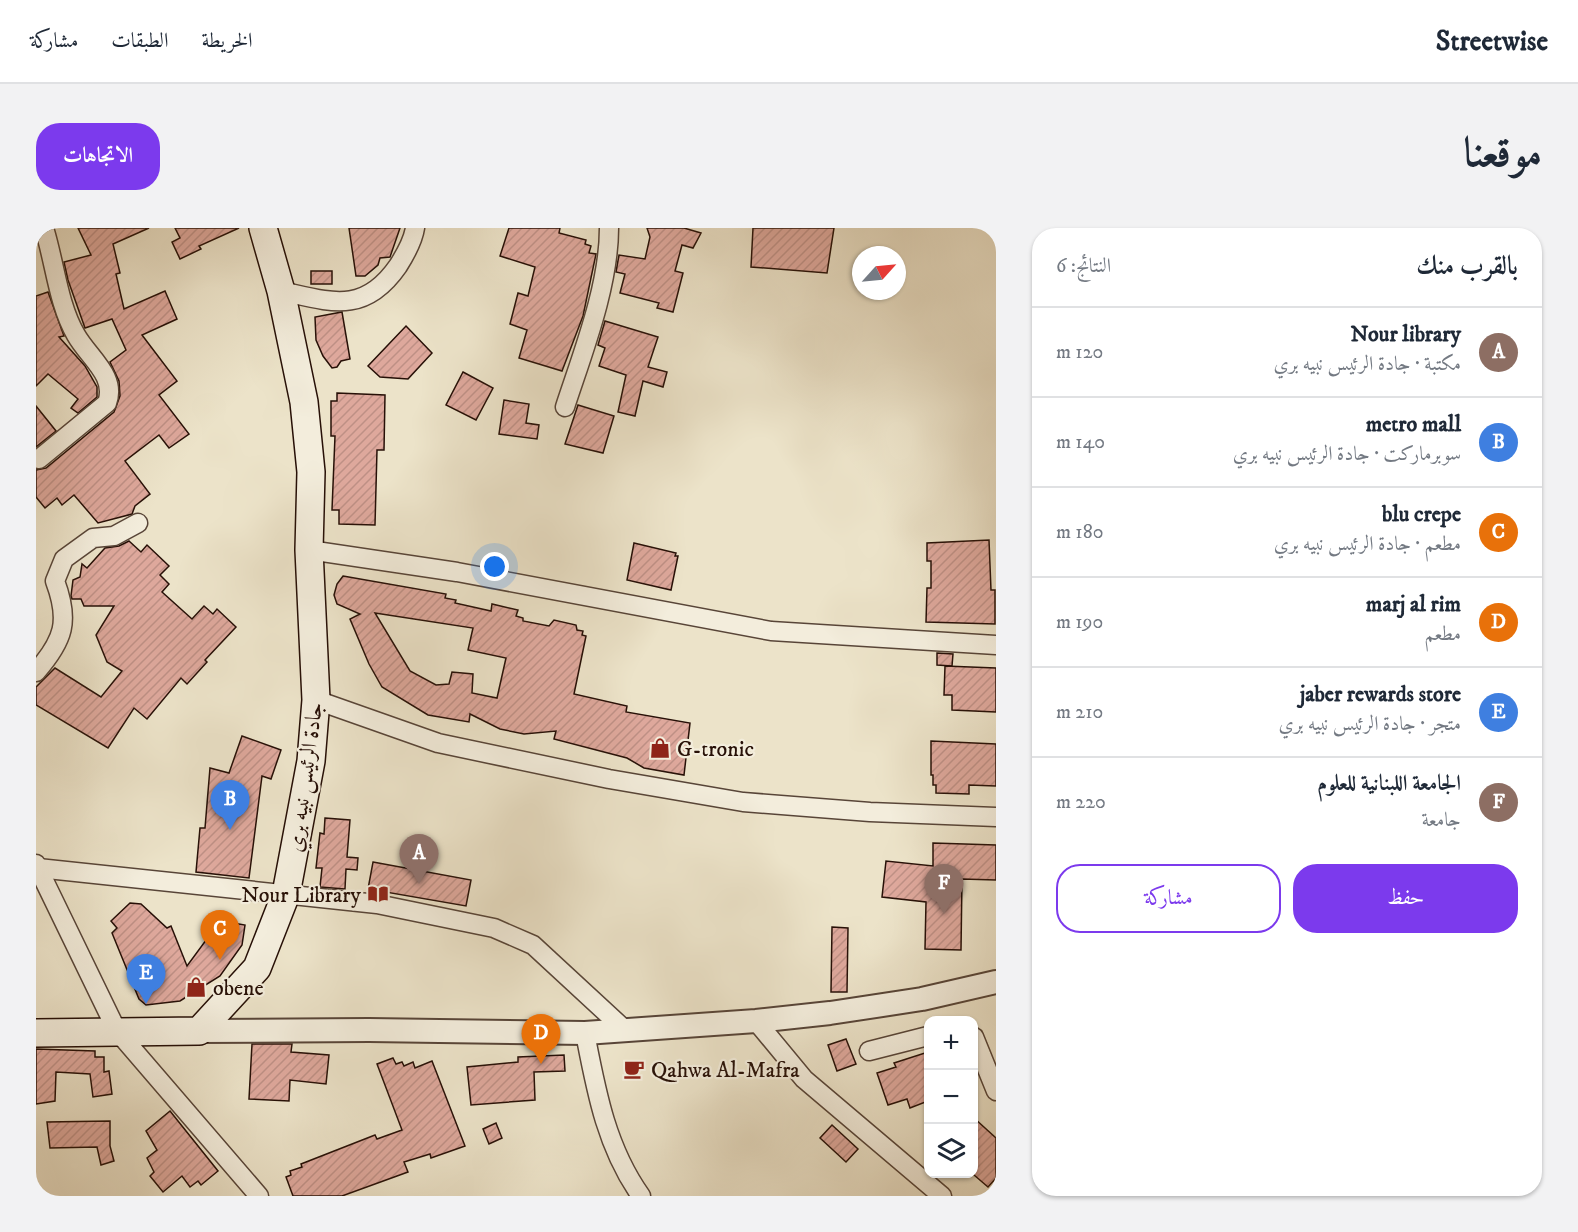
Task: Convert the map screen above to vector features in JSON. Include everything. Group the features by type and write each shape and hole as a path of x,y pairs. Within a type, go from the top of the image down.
{"main road":[{"name":"جادة الرئيس نبيه بري","path":"199,1031 257,968 286,894 311,761 316,700 309,550 311,472 304,402 281,291 263,228"},
{"path":"36,1033 199,1031"}],"street":[{"path":"39,459 107,403 111,393 110,383 85,351 72,327 45,228"},
{"path":"281,291 347,303 368,296 387,282 414,236 415,228"},
{"path":"565,407 594,316 609,243 609,228"},
{"path":"36,672 48,658 63,627 64,606 55,581 64,559 93,538 114,536 138,522"},
{"path":"309,550 457,573 771,631 996,645"},
{"path":"316,700 438,743 609,778 743,802 870,812 996,817"},
{"path":"37,866 377,904 494,928 533,945 625,1030"},
{"path":"37,866 117,1031 259,1196"},
{"path":"199,1031 369,1030 585,1033 756,1021 922,999 996,982"},
{"path":"756,1021 804,1079 942,1196"},
{"path":"585,1033 607,1131 619,1160 640,1196"},
{"path":"869,1051 924,1037"},
{"path":"978,1047 996,1091"}],"building":[{"path":"78,228 149,228 113,244 120,273 116,274 124,309 165,291 177,319 142,335 177,381 159,395 189,434 169,448 159,435 125,461 150,494 135,506 132,514 98,523 74,495 62,505 57,498 45,508 36,497 36,470 46,468 114,412 120,396 119,381 110,362 126,350 112,319 85,328 68,280 64,262 91,255"},
{"path":"175,228 239,228 199,246 201,249 180,259 172,242 180,238"},
{"path":"349,228 400,228 390,257 380,258 378,265 365,276 356,276"},
{"path":"509,228 560,228 559,233 586,240 585,244 591,246 589,253 596,254 583,316 562,371 519,358 527,330 510,324 518,293 528,296 535,267 500,256"},
{"path":"647,228 684,228 701,233 693,248 682,245 675,271 683,273 673,312 657,308 659,303 620,293 625,274 616,272 619,255 645,259 650,237"},
{"path":"753,228 834,228 827,273 751,267"},
{"path":"311,271 332,271 332,284 311,284"},
{"path":"48,292 64,336 59,337 85,366 97,387 97,397 78,413 71,408 78,399 48,374 36,386 36,296"},
{"path":"342,312 350,359 341,361 337,367 332,368 323,356 316,340 315,317"},
{"path":"605,321 658,337 648,367 667,372 663,387 643,381 635,416 618,412 626,375 599,366 605,348 598,345"},
{"path":"406,326 432,353 408,379 380,377 368,366"},
{"path":"463,372 493,388 476,420 446,405"},
{"path":"337,393 385,395 384,450 377,450 375,525 339,524 339,510 332,510 335,436 331,436 331,401 337,401"},
{"path":"504,400 529,404 526,423 539,425 537,439 499,434"},
{"path":"578,405 614,416 603,453 565,444"},
{"path":"36,406 56,431 36,447"},
{"path":"989,540 991,590 995,590 995,624 926,622 927,588 931,588 931,561 927,561 927,543"},
{"path":"129,541 141,552 147,545 169,566 160,575 169,584 162,592 192,619 204,606 213,614 217,609 236,627 205,660 207,662 187,684 181,678 147,719 134,708 108,748 36,705 36,687 55,668 101,697 122,671 107,662 96,635 114,606 84,606 81,599 72,599 71,596 73,580 80,577 82,564 87,568 105,548 119,546"},
{"path":"634,543 676,553 675,556 678,556 671,590 627,580"},
{"path":"343,576 446,594 445,598 456,600 455,603 491,611 492,604 518,610 516,616 523,618 523,621 549,626 554,620 576,625 577,630 583,631 582,635 586,636 574,694 627,706 626,712 690,723 684,775 644,768 627,758 554,739 556,731 524,734 500,729 470,714 469,722 428,715 382,687 369,664 350,619 360,614 337,604 334,595 337,584","holes":["375,613 473,628 468,650 506,658 497,698 472,693 473,674 452,672 449,684 436,685 410,671"]},
{"path":"937,653 953,654 952,666 937,665"},
{"path":"945,666 996,668 996,712 952,710 952,695 944,695"},
{"path":"242,736 281,750 271,779 262,776 249,878 196,872 200,828 205,828 210,768 229,773"},
{"path":"931,741 996,744 996,786 969,785 969,794 936,793 936,785 933,785 933,775 931,775"},
{"path":"325,818 350,820 347,857 358,858 357,870 346,869 345,889 320,887 322,868 316,868 320,833 324,834"},
{"path":"933,843 996,845 996,880 962,879 961,950 925,949 926,902 882,897 886,861 933,866"},
{"name":"Nour Library","path":"373,862 471,880 466,906 368,889"},
{"path":"130,903 141,904 167,928 171,926 187,966 212,932 218,936 228,922 245,925 242,945 220,976 180,1001 146,1005 139,999 112,933 117,928 111,921"},
{"path":"832,927 848,928 847,992 831,992"},
{"path":"846,1039 856,1064 837,1071 828,1045"},
{"path":"252,1044 292,1044 291,1052 329,1055 326,1084 290,1080 289,1101 249,1099"},
{"path":"36,1049 95,1051 95,1057 104,1057 104,1072 109,1071 112,1094 93,1097 90,1074 56,1072 55,1101 36,1104"},
{"path":"924,1053 924,1103 910,1108 907,1099 888,1105 877,1073 896,1067 894,1063"},
{"path":"564,1055 565,1071 534,1072 535,1100 471,1105 467,1067 518,1062 518,1057"},
{"path":"393,1058 396,1064 402,1062 404,1066 413,1062 415,1068 432,1061 465,1146 431,1158 430,1154 404,1162 408,1172 342,1196 293,1196 286,1177 291,1175 290,1171 302,1167 301,1164 375,1135 377,1139 402,1130 377,1064"},
{"path":"170,1111 218,1171 201,1185 198,1181 190,1187 182,1176 163,1192 150,1176 154,1172 147,1158 157,1150 146,1131"},
{"path":"110,1121 110,1146 114,1161 101,1165 97,1147 50,1148 47,1122"},
{"path":"978,1122 996,1138 996,1178 988,1187 978,1178"},
{"path":"496,1123 502,1138 489,1144 483,1129"},
{"path":"832,1125 858,1149 846,1162 820,1138"}],"place":[{"name":"G-tronic","path":"660,748"},
{"name":"metro mall","path":"230,830"},
{"name":"Nour library","path":"419,884"},
{"name":"Nour Library","path":"378,894"},
{"name":"الجامعة اللبنانية للعلوم","path":"944,914"},
{"name":"blu crepe","path":"220,960"},
{"name":"obene","path":"196,987"},
{"name":"jaber rewards store","path":"146,1004"},
{"name":"marj al rim","path":"541,1064"},
{"name":"Qahwa Al-Mafra","path":"634,1069"}]}
